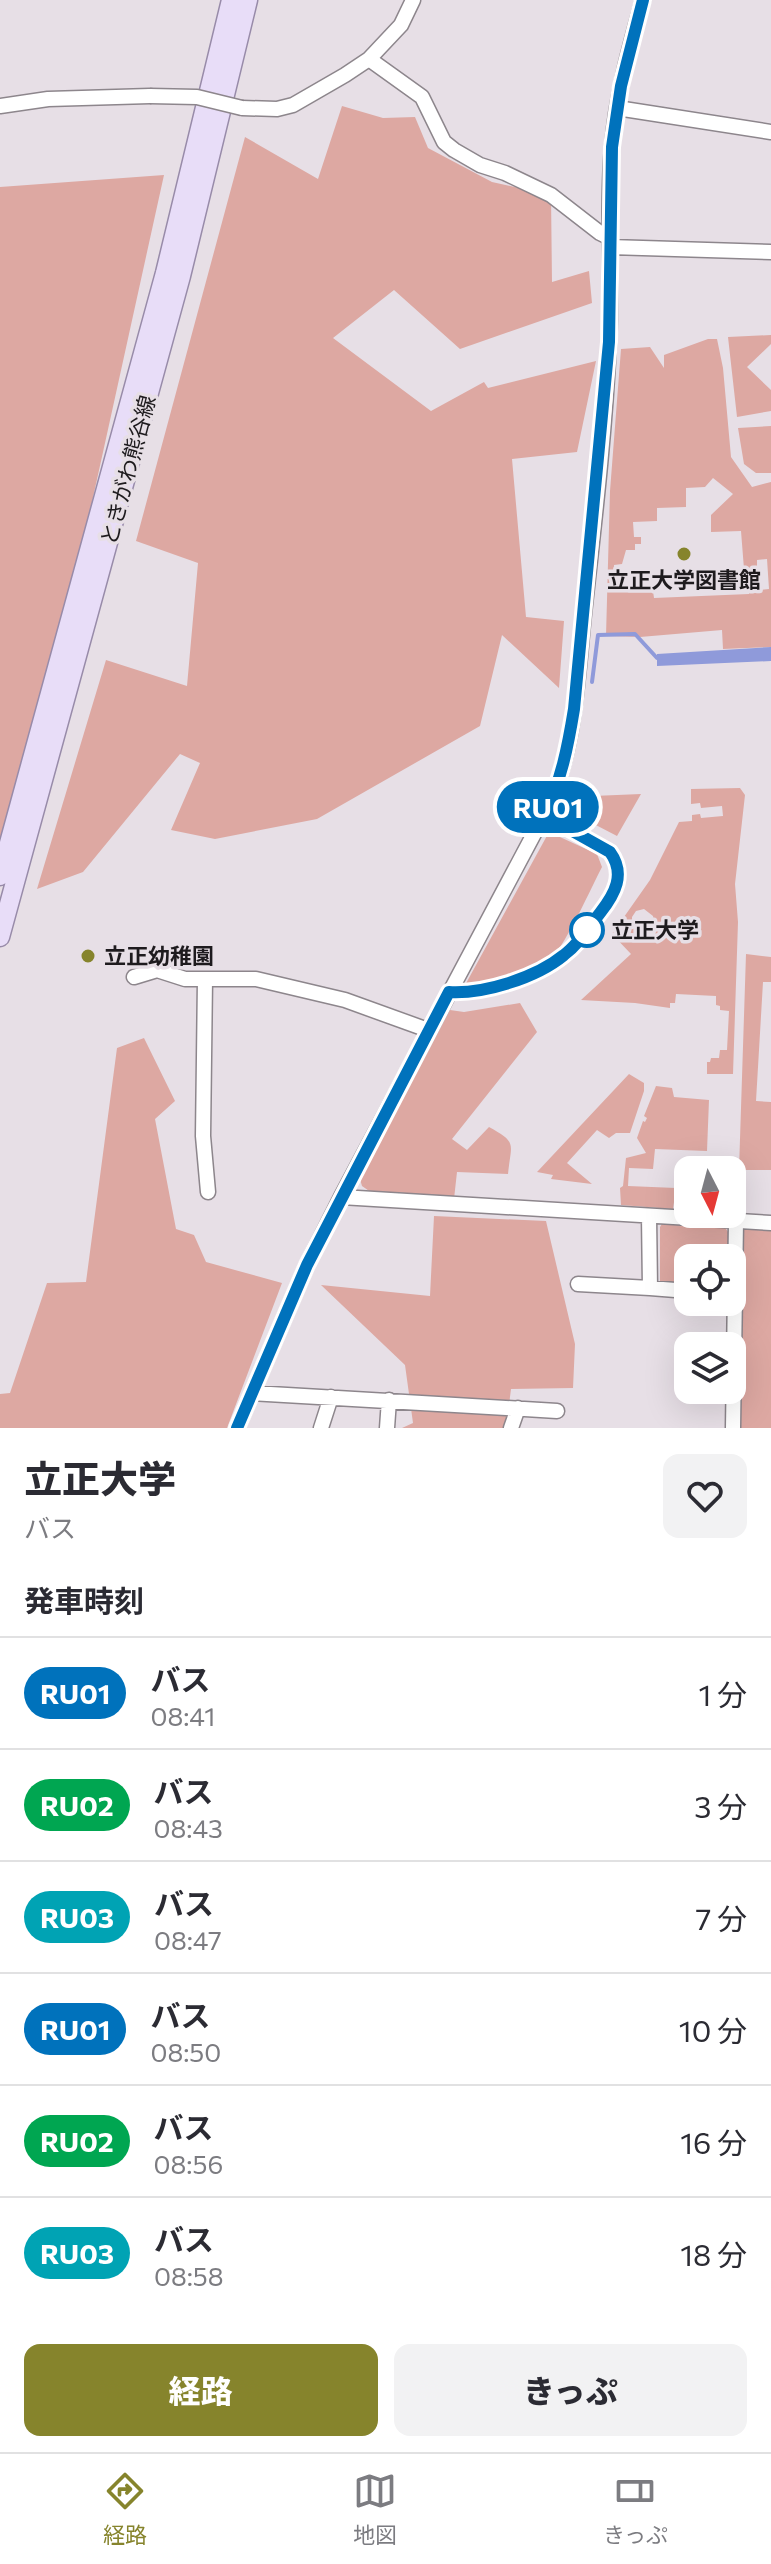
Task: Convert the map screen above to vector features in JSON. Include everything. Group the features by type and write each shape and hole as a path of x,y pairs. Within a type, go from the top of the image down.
{"main road":[{"name":"ときがわ熊谷線","path":"0,876 161,288 231,0"},
{"name":"ときがわ熊谷線","path":"0,937 181,276 248,0"}],"street":[{"path":"0,106 48,99 150,96 197,97 242,108 277,109 293,105 369,59 401,25 413,0"},
{"path":"237,1428 307,1265 428,1030 544,815 565,760 588,583 608,357 612,147 629,50 643,0"},
{"path":"369,59 422,97 444,142 454,150 480,165 551,195 610,242 771,252"},
{"path":"617,108 771,132"},
{"path":"134,977 157,970 185,979 256,979 345,1000 428,1030"},
{"path":"205,979 203,1136 208,1192"},
{"path":"341,1197 674,1217"},
{"path":"649,1216 650,1288"},
{"path":"746,1222 771,1223"},
{"path":"578,1284 674,1290"},
{"path":"733,1428 734,1316"},
{"path":"252,1393 557,1411"},
{"path":"321,1428 331,1397"},
{"path":"387,1428 389,1400"},
{"path":"511,1428 518,1408"}],"shaded area":[{"path":"342,106 383,118 415,117 428,148 492,182 551,195 552,282 589,271 592,303 460,349 394,290 333,338 431,411 484,382 488,388 596,361 577,452 512,459 526,617 564,621 559,688 502,635 480,726 317,819 215,839 171,830 200,763 180,754 83,872 37,889 106,660 187,686 198,563 136,541 245,137 318,179"},
{"path":"164,175 83,543 0,846 0,187"},
{"path":"771,335 771,344 747,367 771,390 771,411 737,417 728,337"},
{"path":"708,339 717,339 723,368 731,457 752,487 771,482 771,647 723,649 722,630 640,637 606,636 610,491 621,349 650,347 664,368 664,355","holes":["713,478 733,494 711,515 711,532 741,531 744,569 757,568 757,560 767,559 769,589 749,591 749,594 654,598 653,591 615,592 614,565 622,564 626,550 635,550 635,544 641,544 641,537 634,537 633,522 657,521 657,508 686,507 686,488 705,487"]},
{"path":"771,426 771,473 756,473 744,464 738,428"},
{"path":"740,788 745,795 735,884 738,922 733,1074 707,1074 707,1062 711,1058 719,1058 720,1050 727,1050 729,1011 720,1010 720,1006 716,1005 716,996 676,994 675,1003 670,1003 670,1008 581,1000 631,954 612,934 650,880 679,822 692,821 692,815 700,814 701,818 723,816 722,806 701,808 700,803 691,804 691,789","holes":["644,909 653,916 654,923 647,931 640,932 632,925 636,911"]},
{"path":"641,794 617,836 563,808 569,797"},
{"path":"549,832 597,854 602,867 572,928 553,956 534,969 499,981 464,987"},
{"path":"746,954 771,957 771,982 763,982 756,1101 771,1102 771,1170 746,1170 746,1156 739,1156"},
{"path":"520,1003 537,1032 452,1139 467,1150 489,1127 498,1132 510,1145 508,1174 457,1172 454,1199 372,1193 362,1186 360,1179 450,1010 464,1012"},
{"path":"144,1038 175,1101 155,1119 176,1229 194,1235 206,1262 282,1283 227,1428 0,1428 0,1394 10,1393 47,1283 86,1282 117,1048"},
{"path":"629,1074 644,1083 630,1133 616,1133 609,1138 597,1130 567,1163 592,1184 551,1179 553,1175 537,1172"},
{"path":"656,1086 672,1088 674,1097 709,1100 707,1151 655,1149 653,1169 629,1168 628,1186 674,1188 673,1209 621,1205 620,1188 623,1186 626,1158 646,1153 637,1138 647,1118 644,1116"},
{"path":"434,1216 546,1221 575,1344 573,1388 511,1389 506,1428 402,1428 413,1423 405,1365 321,1285 430,1296"},
{"path":"663,1222 674,1223 674,1228 725,1228 728,1244 674,1244 674,1286 660,1285 660,1227"},
{"path":"739,1228 771,1228 771,1428 737,1428 737,1404 746,1404 746,1332 738,1332 738,1316 746,1316 746,1244 739,1244"}],"water":[{"path":"771,647 771,661 657,666 657,654"}],"waterway":[{"path":"592,682 598,635 635,634 657,658 661,658"}],"bus line":[{"name":"RU01","path":"237,1428 307,1265 449,992 485,990 547,966 565,955 579,941 616,890 618,875 615,859 610,852 544,815 565,760 574,709 609,342 612,147 621,86 643,0"}],"place":[{"name":"立正大学図書館","path":"684,554"},
{"name":"立正大学","path":"587,930"},
{"name":"立正幼稚園","path":"88,956"}]}
